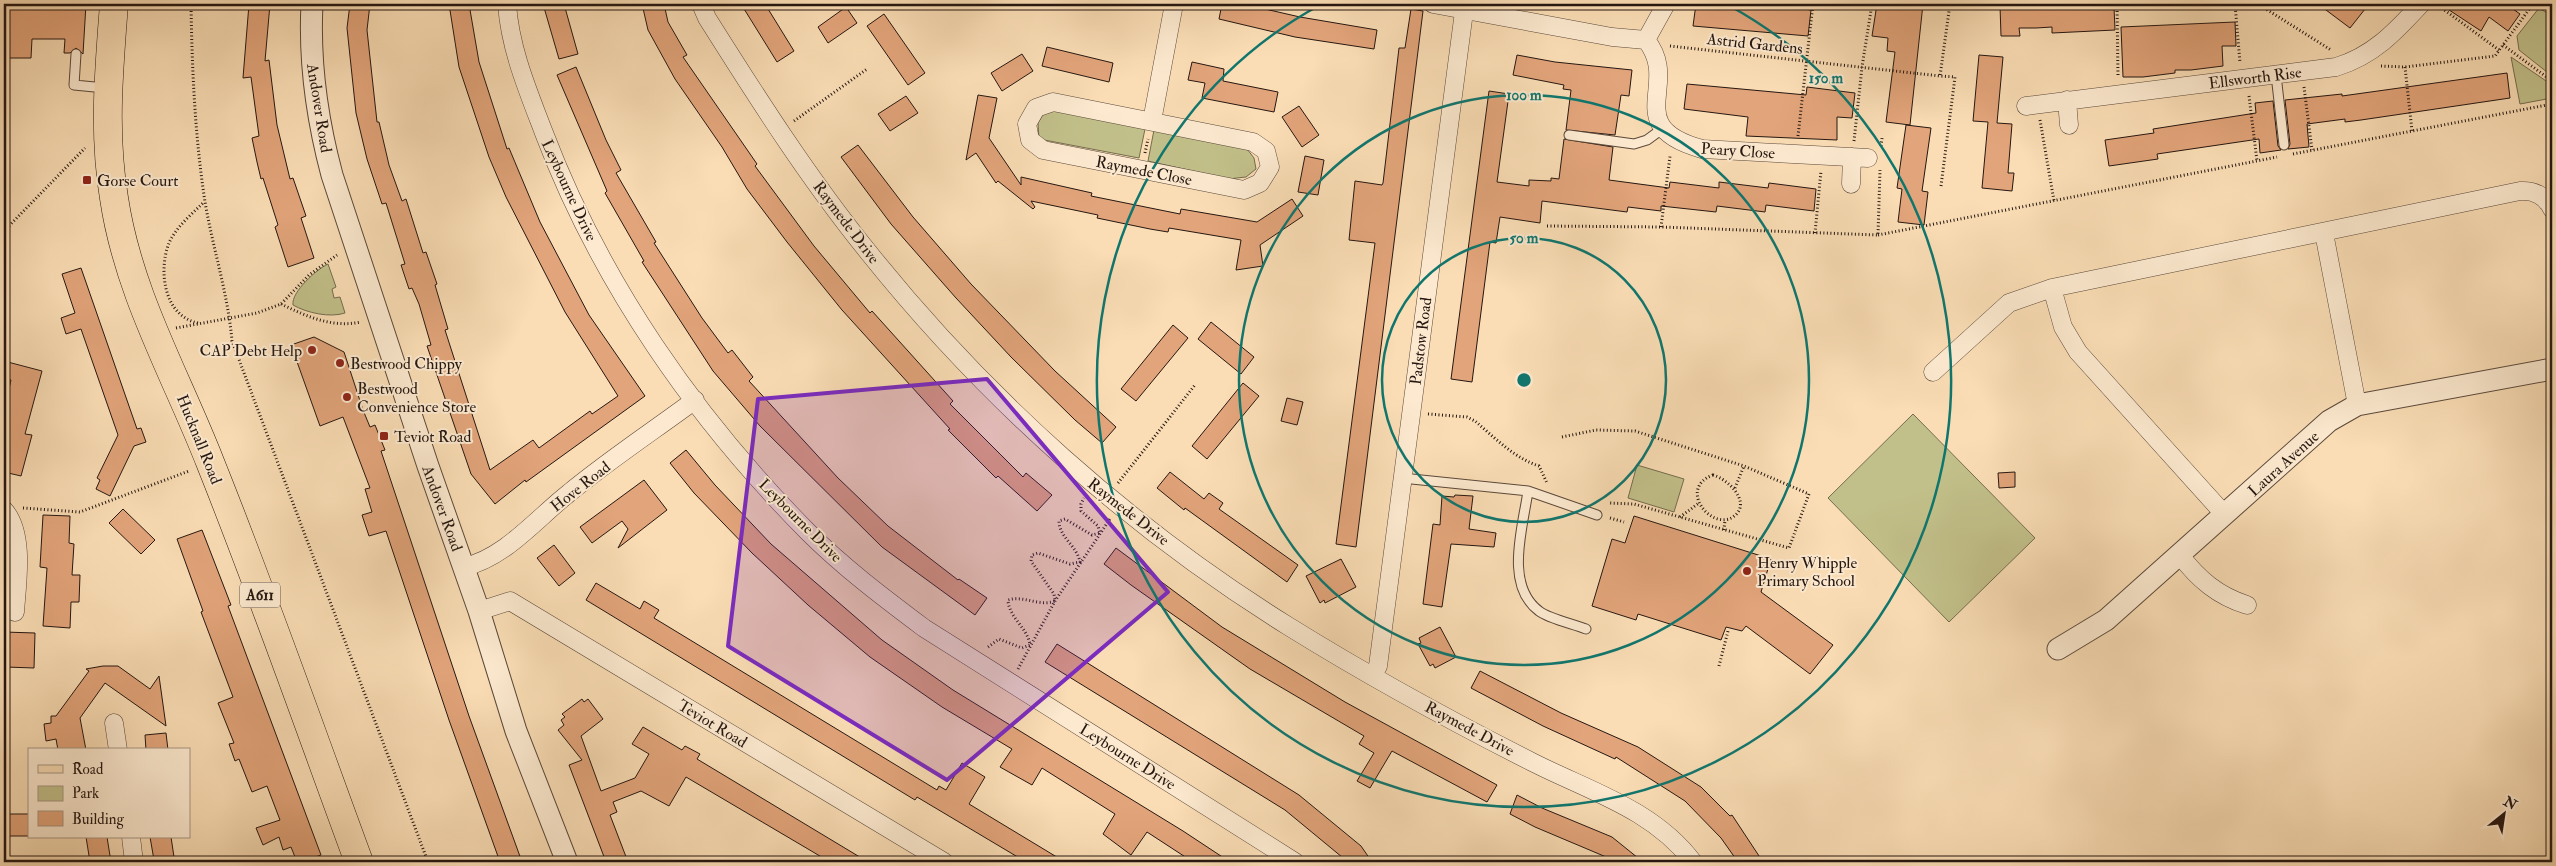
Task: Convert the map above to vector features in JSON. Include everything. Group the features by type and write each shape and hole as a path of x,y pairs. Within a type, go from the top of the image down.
{"main road":[{"name":"Hucknall Road","path":"114,4 107,132 114,200 140,300 211,463 359,862"}],"street":[{"name":"Andover Road","path":"312,4 312,55 320,134 428,466 479,611 516,731 567,862"},
{"name":"Leybourne Drive","path":"507,4 508,18 521,73 558,169 612,278 649,340 752,471 809,533 878,594 924,628 1295,862"},
{"name":"Raymede Drive","path":"701,4 707,18 779,132 869,253 938,334 1008,407 1052,449 1194,562 1287,625 1372,676 1533,762 1633,808 1664,832 1693,862"},
{"path":"1152,122 1174,4"},
{"path":"1433,4 1464,6 1612,37 1646,40"},
{"path":"1646,40 1666,4"},
{"name":"Ellsworth Rise","path":"2032,105 2336,68 2352,62 2388,39 2421,4"},
{"name":"Padstow Road","path":"1372,676 1378,666 1464,6"},
{"path":"1646,40 1656,57 1656,114 1665,132"},
{"path":"2067,100 2069,125"},
{"name":"Raymede Close","path":"1053,102 1252,142 1266,151 1270,167 1260,182 1244,190 1141,170 1043,150 1030,140 1027,124 1036,108 1053,102"},
{"name":"Peary Close","path":"1665,132 1678,142 1702,149 1871,158"},
{"path":"1851,184 1871,158"},
{"path":"1932,372 2009,302 2052,288 2520,191 2527,191 2541,196 2552,209"},
{"path":"2324,233 2358,406"},
{"path":"2052,288 2063,327 2078,352 2224,515"},
{"name":"Laura Avenue","path":"2058,649 2106,620 2180,556 2329,421 2358,406 2552,369"},
{"name":"Hove Road","path":"464,566 480,563 501,550 570,492 695,400"},
{"path":"6,513 18,544 10,592 15,612"},
{"path":"2180,556 2205,584 2221,594 2247,605"},
{"name":"Teviot Road","path":"479,611 510,601 944,862"},
{"path":"114,722 118,748"},
{"path":"130,838 134,862"}],"lane":[{"path":"76,54 74,85 108,88"},
{"path":"2276,75 2284,145"},
{"path":"1570,135 1634,144 1665,132"},
{"path":"1402,478 1528,491 1597,514"},
{"path":"1528,491 1518,564 1524,592 1540,611 1586,629"}],"path":[{"path":"191,4 192,73 205,202 230,318 232,341 428,862"},
{"path":"1796,154 1813,4"},
{"path":"1855,132 1862,67 1872,4"},
{"path":"1940,76 1950,4"},
{"path":"2117,4 2118,74"},
{"path":"2235,4 2240,60"},
{"path":"2258,4 2352,62 2405,67 2495,56 2534,4"},
{"path":"2435,4 2499,50"},
{"name":"Astrid Gardens","path":"1646,40 1664,46 1955,77 1941,186"},
{"path":"2503,45 2552,81"},
{"path":"2405,67 2412,131"},
{"path":"779,132 867,69"},
{"path":"2302,72 2312,150"},
{"path":"2247,78 2258,161"},
{"path":"1547,226 1661,227 1878,235 2552,104"},
{"path":"2032,105 2054,201"},
{"path":"1141,170 1152,122"},
{"path":"4,231 81,151 107,132"},
{"path":"1661,227 1671,151 1665,132"},
{"path":"1878,235 1871,158 1882,138"},
{"path":"1815,233 1823,156"},
{"path":"205,202 180,226 169,242 164,281 173,305 187,320 201,324 257,313 281,304 309,275 354,242"},
{"path":"281,304 306,316 343,325 365,321"},
{"path":"1116,485 1195,385"},
{"path":"1411,413 1467,418 1475,421 1511,452 1528,463 1539,466 1546,483 1552,486"},
{"path":"1562,437 1596,430 1635,431 1744,466 1809,494 1788,548 1634,504 1600,500"},
{"path":"6,513 19,508 80,512 211,463"},
{"path":"1735,488 1744,466"},
{"path":"1713,475 1722,477 1735,488 1740,503 1738,510 1733,516 1725,520 1710,516 1699,503 1697,493 1704,478 1713,475"},
{"path":"1087,494 1080,504 1081,511 1098,526 1100,533"},
{"path":"1607,510 1608,502"},
{"path":"1680,517 1699,503"},
{"path":"1011,683 1055,601 1113,515"},
{"path":"1080,562 1078,552 1059,528 1059,521 1065,519 1092,535 1100,533"},
{"path":"1724,530 1725,520"},
{"path":"1055,601 1054,594 1031,561 1032,555 1038,553 1070,564 1080,562"},
{"path":"1030,645 1029,637 1008,608 1008,600 1016,597 1047,604 1055,601"},
{"path":"1719,666 1728,631"},
{"path":"977,661 986,649 999,639 1022,648 1030,645"}],"highlighted area":[{"path":"987,379 1168,592 947,780 728,646 758,399"}],"green space":[{"path":"2539,8 2552,16 2552,76 2519,50 2517,36"},
{"path":"2511,57 2552,85 2552,98 2520,104"},
{"path":"1054,110 1145,129 1139,158 1039,139 1038,123 1045,111"},
{"path":"1154,130 1247,149 1254,158 1256,169 1246,177 1228,179 1148,161"},
{"path":"328,264 336,287 332,289 334,298 340,297 345,313 333,315 319,314 293,305 293,300 300,288"},
{"path":"1913,414 2035,538 1949,622 1828,498"},
{"path":"1637,465 1684,479 1674,512 1628,498"}],"building":[{"path":"39,4 86,4 83,54 76,48 70,53 64,53 65,39 32,39 31,58 4,58 4,7 39,7"},
{"path":"249,4 270,4 265,61 269,60 277,125 290,179 293,178 306,216 301,218 314,258 288,267 275,227 278,225 263,178 261,179 252,138 259,136 251,77 243,78"},
{"path":"350,4 370,4 367,30 377,122 379,122 389,165 402,201 406,199 423,253 426,252 437,284 435,285 448,329 445,330 490,470 533,440 539,448 590,411 592,414 618,396 565,312 506,197 489,157 459,67 449,4 469,4 479,62 507,149 509,148 540,222 589,315 645,396 526,482 525,480 495,504 471,474 427,346 431,345 419,304 412,288 409,289 401,265 405,264 386,203 382,204 367,159 356,113 347,28"},
{"path":"543,4 564,4 578,54 559,59"},
{"path":"642,4 664,4 668,22 687,55 683,57 757,164 755,166 814,246 870,313 872,311 953,401 950,404 1023,477 1026,473 1052,495 1037,511 998,476 996,478 948,430 950,429 842,310 787,242 747,189 722,147 675,79 648,30"},
{"path":"741,4 765,4 794,51 777,62"},
{"path":"1222,4 1243,4 1300,17 1377,30 1374,49 1295,37 1219,19"},
{"path":"1696,4 1732,4 1763,7 1763,4 1811,10 1808,36 1693,26"},
{"path":"1877,4 1923,4 1910,125 1886,122 1895,52 1887,51 1888,38 1872,36"},
{"path":"2050,4 2051,9 2114,7 2115,30 2052,33 2052,27 2019,28 2020,36 2001,36 2000,6"},
{"path":"2318,4 2369,4 2350,28"},
{"path":"2440,4 2506,4 2520,14 2508,31 2489,17 2481,31"},
{"path":"846,7 857,23 828,43 818,27"},
{"path":"1411,9 1423,11 1356,547 1336,544 1375,243 1349,240 1355,181 1382,185 1383,183 1399,48 1405,48"},
{"path":"884,14 925,73 908,85 867,26"},
{"path":"2235,22 2236,46 2222,46 2223,66 2175,70 2175,73 2143,77 2123,77 2121,27"},
{"path":"1047,47 1113,63 1109,82 1042,66"},
{"path":"1022,54 1033,71 1002,91 991,73"},
{"path":"1517,55 1555,62 1632,70 1629,96 1621,95 1615,135 1566,130 1571,90 1563,89 1564,85 1513,75"},
{"path":"1979,55 2003,57 1997,123 2012,124 2008,173 2014,173 2012,191 1982,188 1988,122 1973,121"},
{"path":"1192,62 1224,69 1223,81 1278,92 1274,112 1202,98 1205,83 1188,80"},
{"path":"576,67 606,140 621,170 616,173 656,242 654,243 702,318 728,353 732,350 753,377 749,381 838,478 888,526 958,580 987,598 975,615 882,547 760,426 713,371 642,262 644,261 605,193 607,191 557,75"},
{"path":"2507,73 2510,98 2361,120 2345,122 2345,119 2307,124 2309,147 2288,149 2290,144 2285,100 2342,94 2342,96"},
{"path":"1687,84 1806,95 1807,87 1855,93 1852,118 1837,117 1837,140 1746,136 1748,117 1684,109"},
{"path":"1489,91 1509,94 1497,182 1529,186 1529,180 1551,181 1551,178 1559,179 1564,139 1613,147 1609,180 1669,188 1670,182 1719,188 1719,182 1768,188 1769,183 1816,189 1814,211 1766,205 1765,212 1717,206 1716,212 1661,206 1661,211 1628,207 1627,212 1542,201 1540,223 1500,217 1496,243 1490,242 1472,382 1451,379"},
{"path":"978,95 997,98 989,138 1021,185 1021,177 1092,193 1091,196 1180,214 1181,209 1257,222 1292,199 1303,216 1260,245 1263,266 1236,270 1241,240 1169,228 1168,232 1150,229 1097,218 1098,215 1031,201 1035,207 1033,209 998,181 996,183 976,153 966,160"},
{"path":"906,96 918,113 890,131 878,114"},
{"path":"2273,101 2278,146 2281,150 2260,153 2259,139 2157,154 2158,159 2109,166 2105,140 2154,133 2153,129 2256,113 2255,103"},
{"path":"1299,106 1319,135 1302,147 1282,117"},
{"path":"1906,125 1931,128 1922,191 1928,192 1924,225 1898,222 1902,189 1897,188"},
{"path":"858,145 913,217 971,284 1055,371 1116,427 1102,443 1075,420 1011,357 891,224 841,157"},
{"path":"1305,156 1324,160 1318,195 1298,192"},
{"path":"81,268 137,429 141,428 146,442 134,446 110,496 96,489 100,480 97,478 118,435 81,329 66,334 61,318 75,313 62,274"},
{"path":"1211,322 1254,357 1241,374 1198,339"},
{"path":"1173,325 1188,338 1136,401 1121,389"},
{"path":"314,337 344,352 370,427 375,425 385,450 381,451 469,716 522,862 500,862 449,720 386,531 369,536 362,515 372,512 365,489 370,488 343,417 320,426 291,345"},
{"path":"4,361 42,371 25,434 32,435 21,476 4,472 4,410 11,380 4,378"},
{"path":"1243,383 1259,396 1207,459 1192,446"},
{"path":"1287,398 1303,402 1297,425 1281,421"},
{"path":"686,450 715,485 771,544 882,640 953,690 1183,831 1230,862 1193,862 1147,832 1131,855 1103,834 1115,814 1042,768 1032,785 1000,767 1012,749 942,707 870,657 808,605 752,553 694,493 670,463"},
{"path":"1170,472 1204,499 1209,493 1223,503 1219,509 1298,565 1287,582 1185,508 1184,510 1157,488"},
{"path":"2015,472 2015,487 1999,488 1998,473"},
{"path":"644,480 667,510 618,548 628,529 622,521 592,543 580,527"},
{"path":"1455,495 1473,496 1469,529 1496,533 1494,547 1451,544 1442,607 1423,604 1433,524 1440,525 1442,496 1454,497"},
{"path":"123,509 155,540 141,554 109,523"},
{"path":"43,515 70,516 69,543 74,544 72,575 80,575 79,602 71,602 70,628 43,626 47,568 40,567"},
{"path":"1634,516 1771,559 1761,592 1833,645 1810,674 1746,626 1742,631 1726,627 1721,640 1638,614 1636,620 1592,606 1612,539 1625,543"},
{"path":"202,530 231,605 228,606 321,855 300,862 297,862 291,847 283,850 279,837 263,845 256,828 280,820 267,786 252,792 239,759 235,761 229,744 234,743 218,703 233,697 201,612 203,611 177,539"},
{"path":"554,545 575,573 559,586 537,558"},
{"path":"1116,548 1222,627 1345,702 1497,785 1487,802 1392,751 1370,788 1357,781 1374,753 1359,744 1364,736 1250,669 1131,585 1104,564"},
{"path":"1341,559 1356,587 1325,603 1324,600 1320,603 1306,576"},
{"path":"596,583 640,609 644,601 659,610 654,618 937,790 939,786 946,790 962,763 985,777 969,804 1065,862 1026,862 917,797 915,800 586,600"},
{"path":"1440,627 1456,657 1435,668 1433,664 1430,666 1418,644 1421,643 1419,638"},
{"path":"4,632 35,633 34,668 6,667"},
{"path":"1057,644 1299,795 1361,846 1372,862 1348,862 1285,810 1045,662"},
{"path":"118,666 150,689 159,676 166,726 105,683 80,718 86,748 58,748 56,739 46,741 44,724 51,723 51,716 56,716 89,671 86,669"},
{"path":"1480,671 1561,713 1638,747 1701,787 1730,816 1732,815 1763,862 1738,862 1721,838 1685,801 1616,757 1615,759 1543,726 1471,688"},
{"path":"582,699 584,702 588,699 603,719 581,736 601,791 635,778 649,754 632,744 643,727 682,750 685,746 700,754 697,759 868,862 830,862 686,777 669,806 641,791 613,802 617,812 610,815 628,862 606,862 569,765 582,760 558,730 564,725 561,720 565,717 562,714"},
{"path":"166,733 168,748 146,748 145,735"},
{"path":"1517,795 1542,808 1612,837 1643,862 1618,862 1535,827 1510,814"},
{"path":"4,814 28,814 28,836 4,836"},
{"path":"86,838 107,838 111,862 90,862"},
{"path":"150,838 171,838 174,857 154,860"}],"place":[{"name":"Gorse Court","path":"87,180"},
{"name":"CAP Debt Help","path":"312,350"},
{"name":"Bestwood Chippy","path":"340,363"},
{"name":"Bestwood Convenience Store","path":"347,397"},
{"name":"Teviot Road","path":"384,436"},
{"name":"Henry Whipple Primary School","path":"1747,571"}]}
